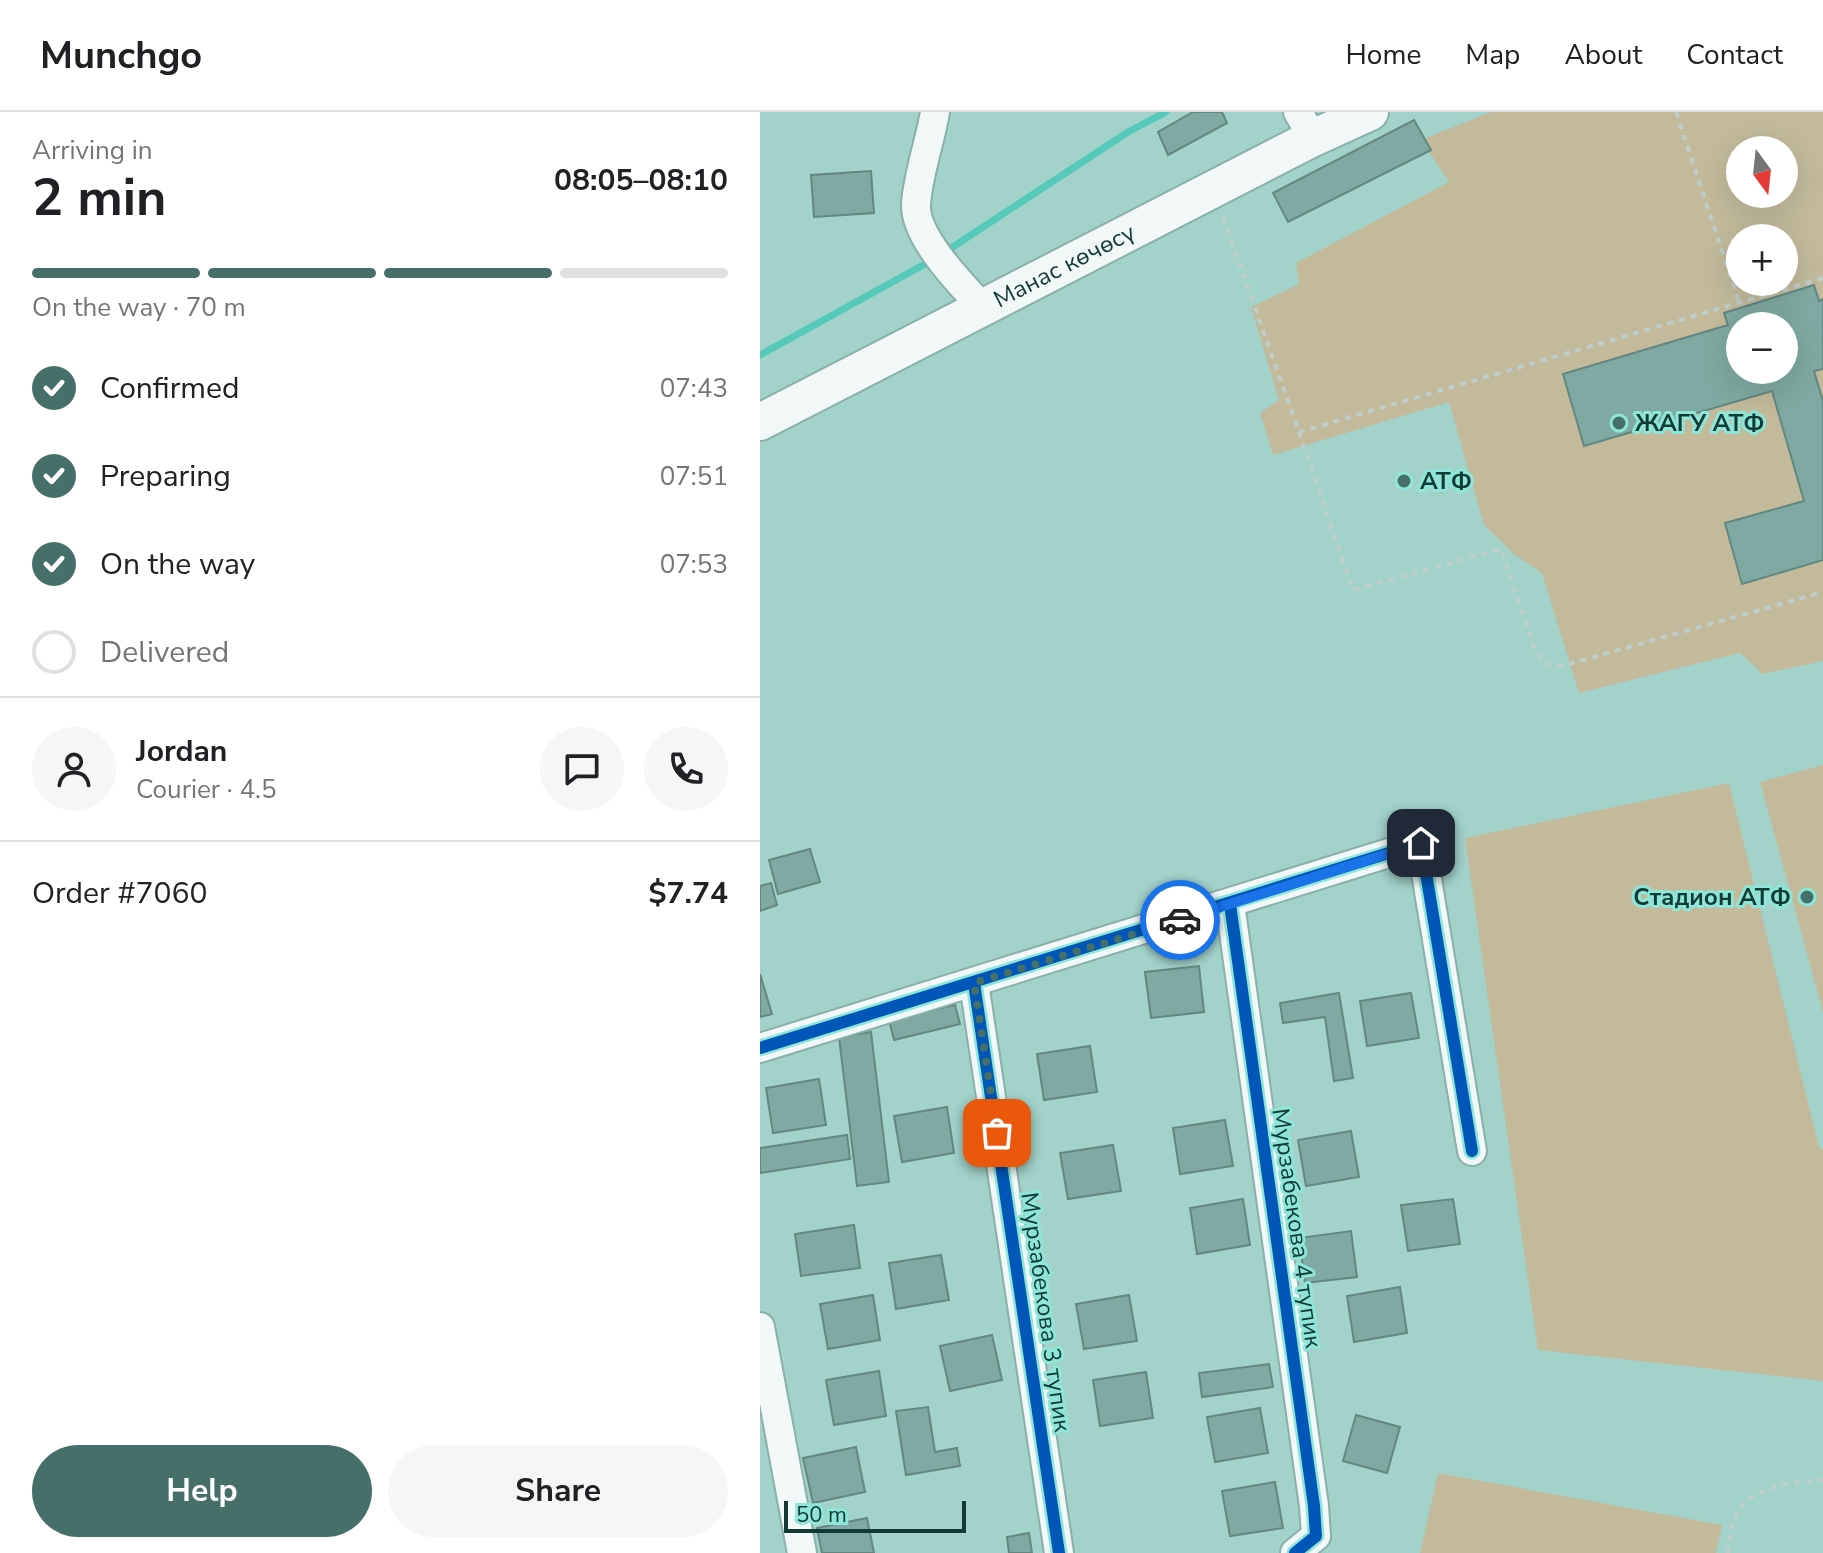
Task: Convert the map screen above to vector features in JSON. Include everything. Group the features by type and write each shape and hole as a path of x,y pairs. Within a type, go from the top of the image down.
{"main road":[{"name":"Манас көчөсү","path":"760,422 983,308 1306,125 1370,112"}],"street":[{"path":"935,112 915,207 926,239 946,267 983,308"},
{"path":"760,1048 1421,843 1472,1151"},
{"name":"Мурзабекова 4 тупик","path":"1230,904 1314,1506 1316,1536 1299,1552"},
{"name":"Мурзабекова 3 тупик","path":"974,983 1059,1553"},
{"path":"760,1327 802,1553"}],"path":[{"path":"1676,112 1739,302"},
{"path":"1220,209 1353,590 1501,549 1535,651 1545,663 1562,666 1823,592"},
{"path":"1299,432 1823,278"},
{"path":"1728,1553 1733,1525 1741,1506 1756,1495 1792,1481 1823,1480"}],"shaded area":[{"path":"1491,112 1823,112 1823,661 1763,674 1740,653 1579,693 1542,573 1514,554 1484,525 1449,402 1273,455 1260,413 1279,400 1251,307 1299,284 1296,263 1449,182 1427,149 1426,138"},
{"name":"Стадион АТФ","path":"1823,765 1823,1012 1760,782"},
{"path":"1729,783 1819,1147 1823,1150 1823,1381 1538,1350 1465,838"},
{"path":"1438,1473 1722,1525 1716,1553 1420,1553"}],"building":[{"path":"1193,112 1222,112 1227,123 1168,155 1158,132"},
{"path":"1414,120 1431,150 1288,222 1273,193"},
{"path":"871,171 874,213 814,217 811,175"},
{"name":"ЖАГУ АТФ","path":"1814,285 1819,301 1823,299 1823,369 1814,371 1823,401 1823,560 1742,584 1725,523 1804,501 1772,391 1584,446 1563,374 1726,326 1726,384 1798,384 1798,312 1727,312 1779,296 1798,296 1798,290"},
{"path":"810,849 820,882 778,894 769,860"},
{"path":"771,883 777,905 760,911 760,886"},
{"path":"1199,966 1204,1012 1151,1018 1145,972"},
{"path":"760,974 772,1014 760,1017"},
{"path":"1339,993 1353,1078 1334,1081 1325,1017 1283,1023 1280,1003"},
{"path":"1411,993 1419,1038 1367,1046 1360,1001"},
{"path":"955,1005 960,1024 894,1040 889,1020"},
{"path":"871,1032 889,1182 857,1186 839,1037"},
{"path":"1090,1046 1097,1092 1044,1100 1037,1054"},
{"path":"819,1079 826,1125 773,1133 766,1088"},
{"path":"947,1107 954,1153 902,1162 894,1116"},
{"path":"1225,1120 1233,1166 1180,1174 1173,1128"},
{"path":"1351,1131 1359,1177 1306,1186 1298,1140"},
{"path":"847,1135 850,1159 760,1173 760,1148"},
{"path":"1113,1145 1121,1191 1068,1199 1060,1153"},
{"path":"1243,1199 1250,1245 1197,1254 1190,1208"},
{"path":"1453,1199 1460,1244 1408,1251 1401,1205"},
{"path":"854,1225 860,1268 801,1276 795,1234"},
{"path":"1351,1231 1357,1277 1305,1283 1299,1238"},
{"path":"941,1255 949,1300 896,1309 889,1263"},
{"path":"1400,1287 1407,1333 1354,1342 1347,1296"},
{"path":"873,1295 880,1340 828,1349 820,1304"},
{"path":"1129,1295 1137,1341 1084,1349 1076,1304"},
{"path":"992,1335 1002,1380 950,1391 940,1346"},
{"path":"1269,1364 1273,1387 1202,1397 1199,1373"},
{"path":"879,1371 886,1416 834,1425 826,1380"},
{"path":"1146,1372 1153,1418 1100,1426 1093,1380"},
{"path":"928,1407 935,1452 957,1448 960,1466 906,1475 896,1411"},
{"path":"1260,1408 1268,1453 1215,1462 1207,1417"},
{"path":"1356,1415 1400,1427 1387,1473 1343,1461"},
{"path":"856,1447 865,1492 813,1503 803,1458"},
{"path":"1275,1482 1283,1528 1230,1536 1222,1491"},
{"path":"867,1518 874,1553 822,1553 817,1528"},
{"path":"1029,1533 1032,1553 1009,1553 1007,1537"}],"waterway":[{"path":"945,252 1128,132 1166,112"},
{"path":"760,355 934,259"}],"cycle path":[{"path":"760,1048 1421,843 1472,1151"},
{"path":"1230,904 1314,1506 1316,1536 1295,1553"},
{"path":"974,983 1059,1553"}],"way so far":[{"path":"997,1133 974,983 1180,920"}],"place":[{"name":"ЖАГУ АТФ","path":"1619,423"},
{"name":"АТФ","path":"1404,481"},
{"name":"Стадион АТФ","path":"1807,897"}],"route":[{"path":"1180,920 1421,843"}]}
